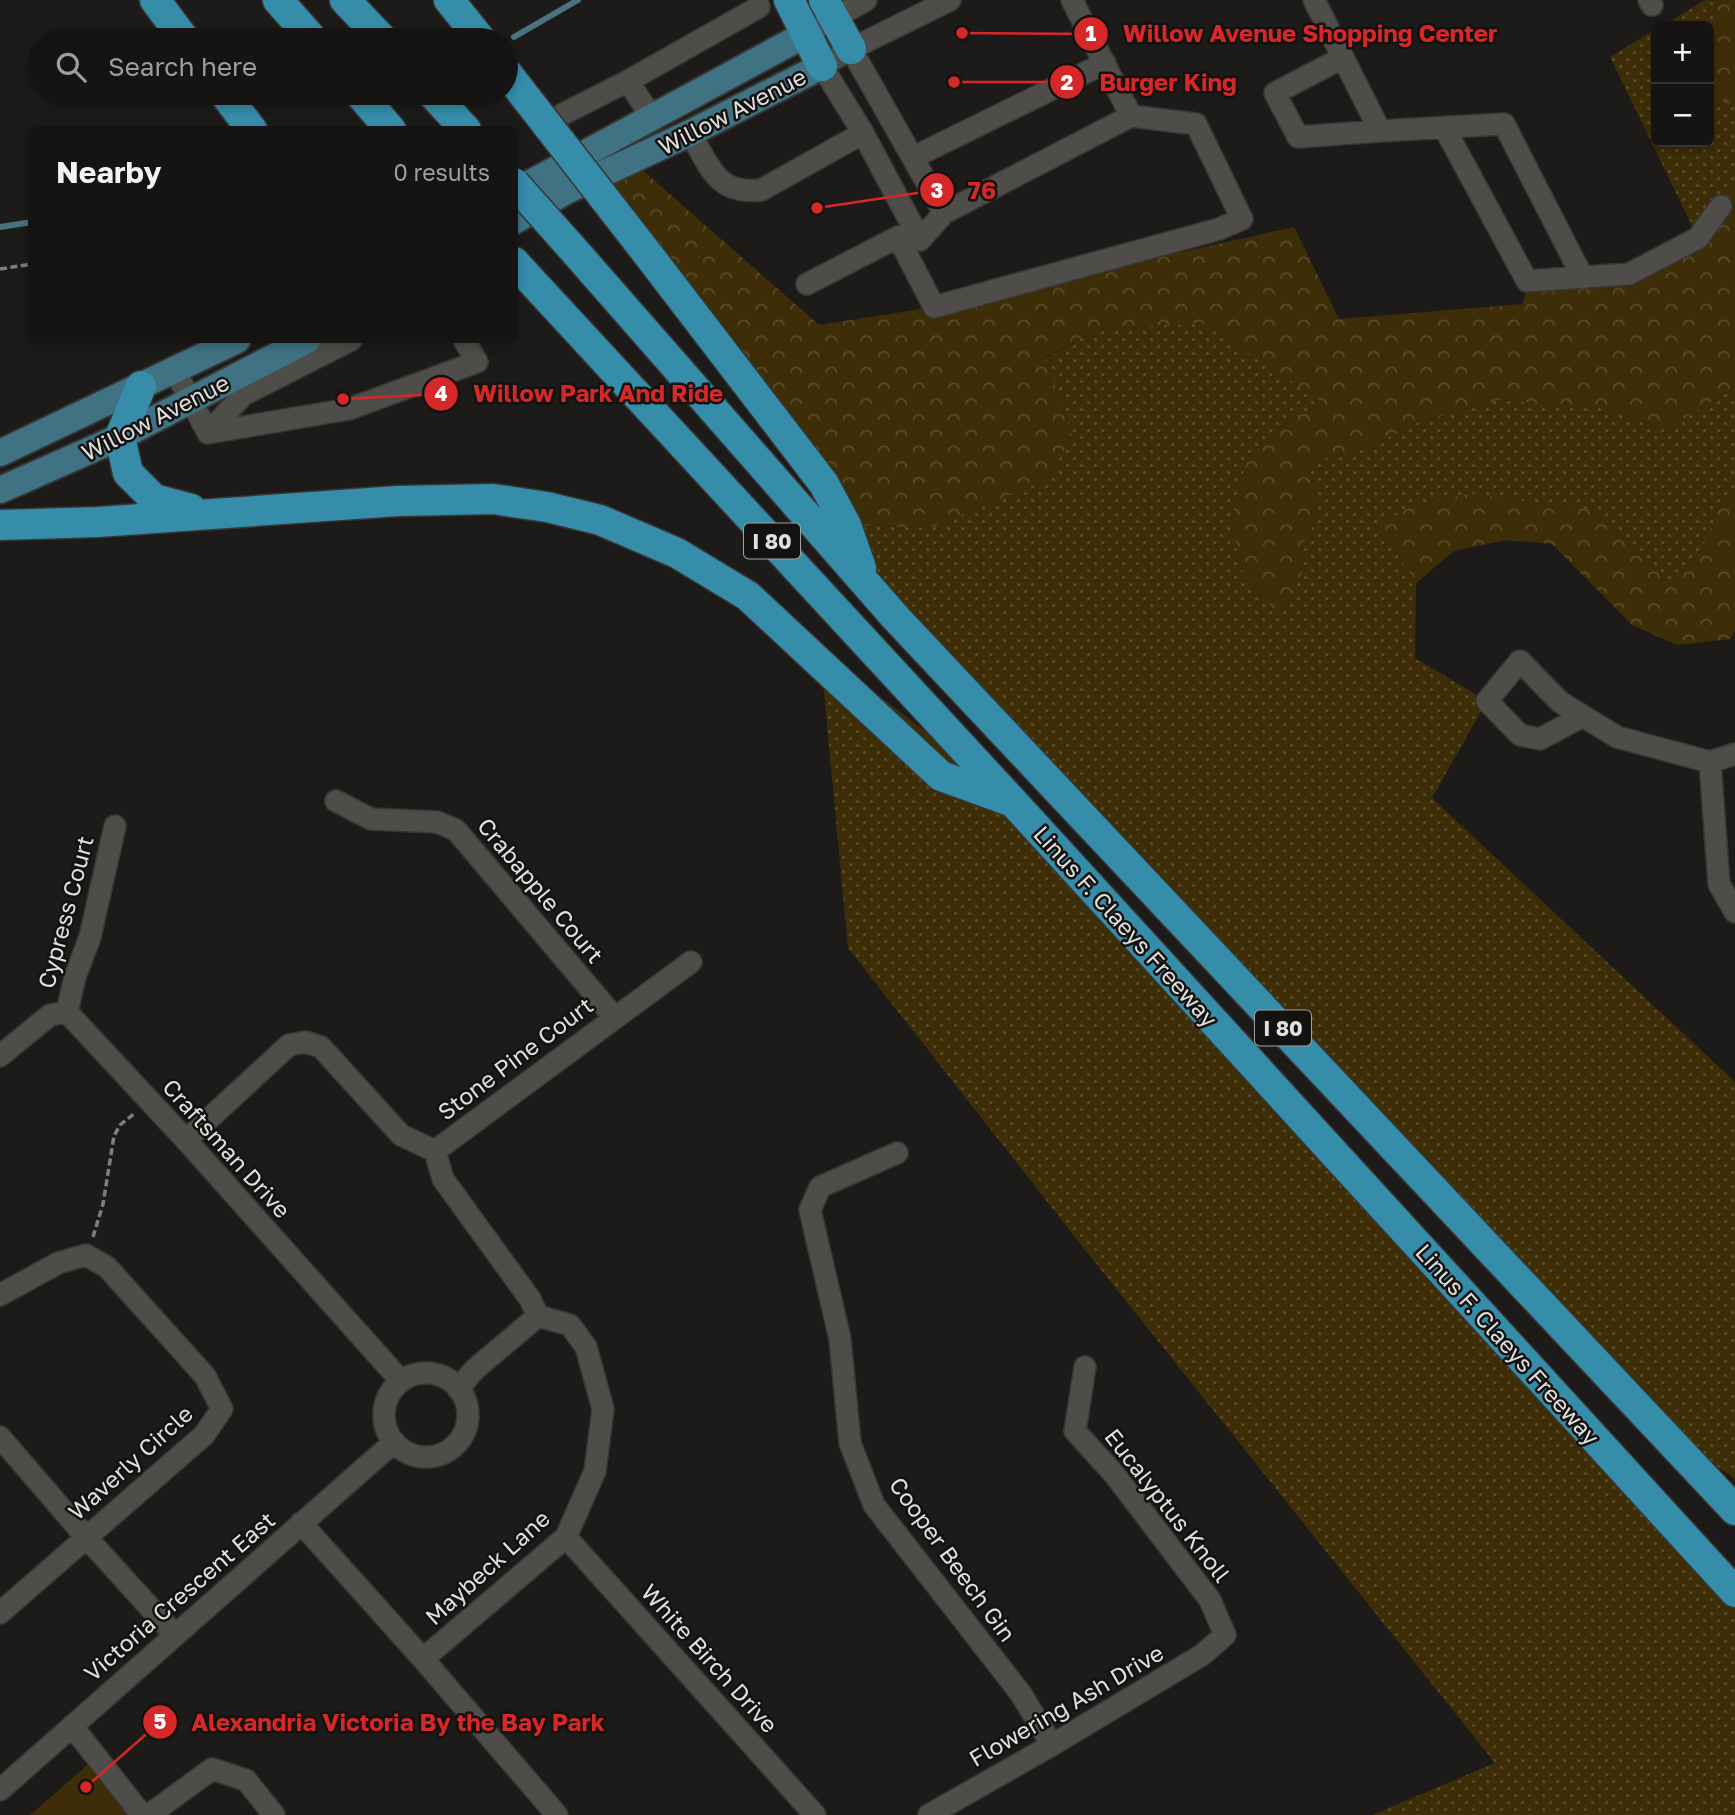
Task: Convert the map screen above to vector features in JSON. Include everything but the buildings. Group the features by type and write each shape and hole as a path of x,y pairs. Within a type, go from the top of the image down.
{"highway":[{"path":"155,0 176,28"},
{"path":"278,0 302,28"},
{"path":"345,0 372,28"},
{"path":"449,0 471,28"},
{"path":"789,0 822,66"},
{"path":"829,8 851,49"},
{"path":"518,87 824,484 846,524 866,582"},
{"path":"233,105 249,126"},
{"path":"369,105 388,126"},
{"path":"443,105 462,126"},
{"name":"Linus F. Claeys Freeway","path":"518,187 896,618 1735,1510"},
{"name":"Linus F. Claeys Freeway","path":"523,271 1014,803 1735,1592"},
{"path":"141,386 120,437 128,473 154,499 212,514"},
{"path":"0,525 98,522 398,501 493,499 547,507 600,520 677,553 748,596 941,776 1014,803"},
{"path":"1670,1438 1735,1480"},
{"path":"1699,1552 1735,1608"}],"main road":[{"name":"Willow Avenue","path":"518,190 806,34"},
{"name":"Willow Avenue","path":"518,220 566,191 690,133 822,66"},
{"name":"Willow Avenue","path":"0,453 231,343"},
{"name":"Willow Avenue","path":"0,490 120,437 301,343"}],"street":[{"name":"Willow Avenue","path":"806,34 829,8 866,0"},
{"name":"Willow Avenue","path":"822,66 950,0"},
{"path":"1072,0 1131,116"},
{"path":"1314,0 1380,131"},
{"path":"563,114 628,82 759,7"},
{"path":"851,49 944,213"},
{"path":"1342,58 1275,93 1298,137 1504,124 1583,278"},
{"path":"914,157 1105,63"},
{"path":"822,66 863,133 920,240"},
{"path":"628,82 652,118"},
{"path":"898,237 934,307 1219,229 1242,219 1196,124 1131,116 944,213 920,240"},
{"path":"1445,129 1527,281 1629,274 1698,238 1721,206"},
{"path":"690,133 720,182 742,192 761,190 863,133"},
{"path":"807,284 898,237 920,240"},
{"path":"208,433 243,395 345,343"},
{"path":"208,433 349,410 477,362 466,343"},
{"path":"175,371 208,433"},
{"path":"1583,716 1617,737 1710,762 1735,754"},
{"path":"1710,762 1719,884 1735,912"},
{"name":"Crabapple Court","path":"336,801 370,819 437,822 456,830 614,1017"},
{"name":"Cypress Court","path":"67,1012 75,977 90,937 115,825"},
{"name":"Stone Pine Court","path":"187,1140 289,1045 305,1042 321,1047 401,1135 435,1151 691,962"},
{"path":"0,1056 50,1015 67,1012"},
{"name":"Craftsman Drive","path":"67,1012 187,1140 401,1381"},
{"path":"435,1151 443,1178 530,1299 538,1316 474,1370 458,1389"},
{"name":"Cooper Beech Gin","path":"897,1153 820,1187 810,1210 840,1339 850,1443 874,1505 1021,1694 1052,1745"},
{"path":"0,1295 58,1263 86,1255"},
{"name":"Waverly Circle","path":"0,1613 204,1435 222,1409 205,1376 107,1268 86,1255"},
{"name":"Maybeck Lane","path":"423,1659 566,1537 595,1471 603,1409 586,1347 570,1325 538,1316"},
{"name":"Eucalyptus Knoll","path":"1085,1367 1075,1431 1114,1474 1210,1600 1224,1635"},
{"path":"416,1374 434,1374 450,1381 458,1389 466,1403 467,1419 462,1435 452,1447 438,1455 422,1457 406,1452 394,1442 386,1429 385,1406 390,1392 401,1381 416,1374"},
{"path":"0,1437 174,1634"},
{"name":"Victoria Crescent East","path":"0,1790 394,1442"},
{"path":"301,1523 558,1815"},
{"name":"White Birch Drive","path":"566,1537 815,1815"},
{"name":"Flowering Ash Drive","path":"929,1815 1202,1656 1224,1635"},
{"path":"72,1726 142,1815"},
{"path":"149,1815 212,1769 246,1780 274,1815"}],"path":[{"path":"0,269 28,265"},
{"path":"86,1255 99,1221 114,1136 120,1125 150,1101"}],"green space":[{"path":"1705,0 1718,0 1713,21 1670,21"},
{"path":"1718,0 1735,0 1735,107 1714,95 1713,21"},
{"path":"1651,32 1651,141 1610,57"},
{"path":"1714,95 1735,107 1735,182 1698,238 1654,147 1714,147"},
{"path":"632,161 819,325 934,307 1294,227 1339,319 1523,304 1527,281 1629,274 1698,238 1735,182 1735,391 1723,394 1665,430 1605,408 1499,400 1418,422 1365,449 1309,462 1319,514 1304,543 1301,579 1276,612 1242,570 1231,520 1248,457 1285,423 1324,403 1202,323 1099,329 1046,357 1072,435 1049,479 930,528 846,525 588,181"},
{"path":"1202,323 1325,403 1285,423 1248,457 1231,520 1242,570 1300,579 1304,543 1319,514 1309,462 1365,449 1418,422 1499,400 1605,408 1665,430 1723,394 1735,391 1735,495 1723,502 1701,551 1673,587 1591,509 1379,526 1416,583 1415,658 1487,701 1432,798 1735,1082 1735,1480 1670,1439 896,618 846,525 930,528 1072,435 1046,358 1099,329"},
{"path":"1470,494 1591,509 1673,587 1701,551 1723,501 1735,495 1735,631 1730,639 1677,645 1632,625 1552,544 1506,540 1454,551 1416,583 1379,526 1415,504"},
{"path":"820,650 1018,803 1735,1597 1735,1815 1372,1815 1495,1763 848,948"},
{"path":"91,1762 128,1813 126,1815 30,1815"}],"waterway":[{"path":"518,35 578,0"},
{"path":"0,227 28,223"}],"place":[{"name":"Willow Avenue Shopping Center","path":"962,33"},
{"name":"Burger King","path":"954,82"},
{"name":"76","path":"817,208"},
{"name":"Willow Park And Ride","path":"343,399"},
{"name":"Alexandria Victoria By the Bay Park","path":"86,1787"}]}
